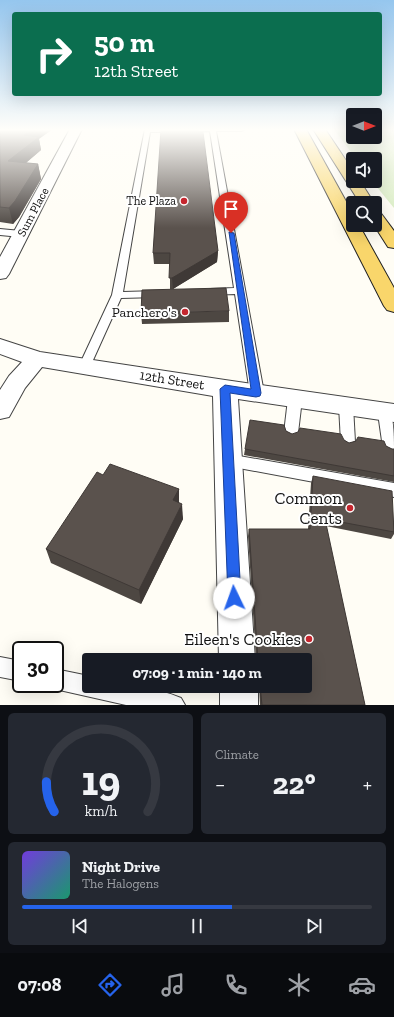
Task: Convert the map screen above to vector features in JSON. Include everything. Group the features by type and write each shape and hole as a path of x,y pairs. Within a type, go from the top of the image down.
{"main road":[{"path":"317,162 394,306"},
{"path":"340,162 362,196"},
{"path":"382,225 394,243"}],"street":[{"name":"Sum Place","path":"2,266 21,234 59,162"},
{"name":"12th Street","path":"0,346 37,359 225,389 390,413"},
{"path":"0,410 17,382 37,359"},
{"path":"225,389 237,653"},
{"path":"238,693 239,705"}],"lane":[{"path":"85,366 117,295 141,162"},
{"path":"218,162 256,393"},
{"path":"0,232 21,234"},
{"path":"202,292 240,291"},
{"path":"117,295 171,293"},
{"path":"291,433 295,399"},
{"path":"346,406 348,442"},
{"path":"390,413 390,448"},
{"path":"228,460 288,467 349,478 394,490"},
{"path":"0,667 12,669"},
{"path":"64,681 174,705"}],"green space":[{"path":"382,162 394,162 394,208 378,188 382,188"}],"building":[{"path":"0,162 38,164 9,208 0,207"},
{"name":"The Plaza","path":"159,162 207,162 218,251 172,278 169,278 170,253 153,253"},
{"path":"226,288 229,311 141,313 142,290"},
{"name":"Common Cents","path":"250,420 284,425 286,431 292,434 298,432 300,428 341,434 344,440 349,443 356,441 358,437 384,441 386,446 394,449 394,476 245,449"},
{"path":"110,464 179,489 173,500 182,504 139,590 46,549 97,472 103,475"},
{"path":"313,476 392,491 394,532 325,519 365,705 262,705 261,693 312,693 312,653 258,653 249,529 310,529"}],"place":[{"name":"The Plaza","path":"184,201"},
{"name":"Panchero's","path":"185,312"},
{"name":"Common Cents","path":"350,508"},
{"name":"Eileen's Cookies","path":"309,639"}],"route":[{"path":"231,233 256,393 225,389 234,598"}]}
